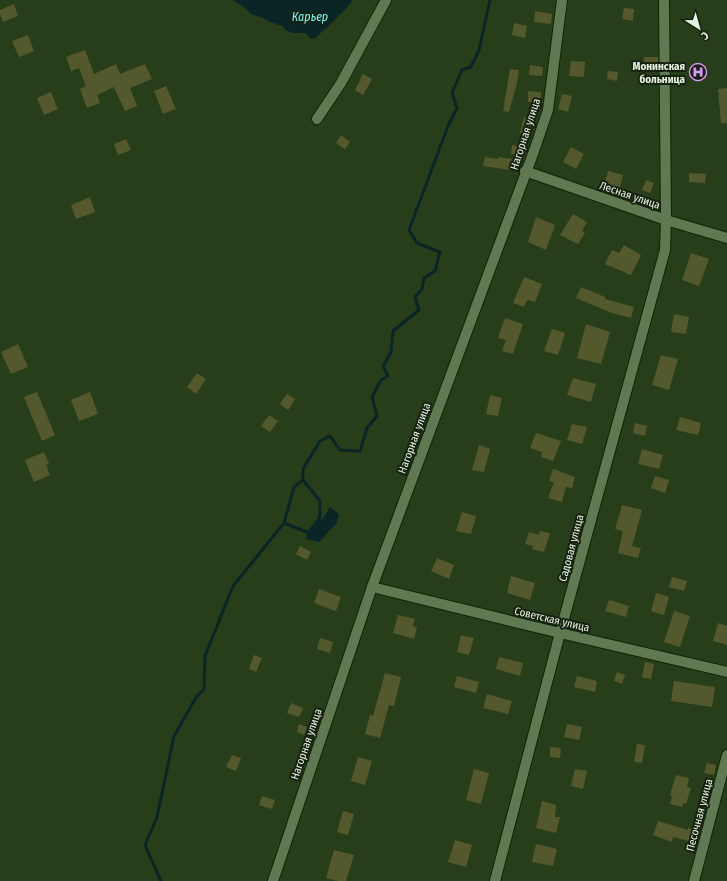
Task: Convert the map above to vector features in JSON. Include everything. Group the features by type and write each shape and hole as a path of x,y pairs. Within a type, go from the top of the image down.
{"street":[{"path":"317,119 341,83 386,0"},
{"name":"Нагорная улица","path":"273,881 372,587 548,110 562,0"},
{"name":"Садовая улица","path":"495,881 560,633 665,250 664,0"},
{"name":"Лесная улица","path":"525,171 666,220 727,238"},
{"name":"Советская улица","path":"372,587 727,672"},
{"name":"Песочная улица","path":"694,881 727,755"}],"water":[{"name":"Карьер","path":"233,0 352,0 334,21 314,39 310,38 305,33 292,33 282,26 251,14"},
{"path":"330,507 339,514 337,523 319,542 306,539 307,532 320,515 322,520"}],"building":[{"path":"14,4 18,16 3,22 0,10"},
{"path":"624,8 634,9 633,21 622,19"},
{"path":"535,11 552,14 551,24 534,22"},
{"path":"514,23 527,26 525,38 512,35"},
{"path":"28,35 34,51 19,57 12,41"},
{"path":"85,50 94,74 116,64 120,74 145,64 152,79 130,88 137,106 125,111 114,87 97,95 100,103 87,108 80,89 86,86 79,68 71,71 66,57"},
{"path":"644,57 658,57 658,66 644,66"},
{"path":"571,61 585,62 584,77 569,76"},
{"path":"530,65 543,67 542,76 529,75"},
{"path":"510,69 519,70 509,112 503,111"},
{"path":"608,71 618,72 617,81 607,79"},
{"path":"363,74 372,79 363,95 355,90"},
{"path":"166,86 176,109 163,114 154,91"},
{"path":"727,88 727,123 721,123 718,89"},
{"path":"528,91 541,92 541,102 528,102"},
{"path":"51,92 58,109 44,115 37,98"},
{"path":"562,94 572,96 568,112 558,109"},
{"path":"524,117 533,119 529,135 520,133"},
{"path":"341,135 350,142 345,149 336,143"},
{"path":"126,139 131,150 118,155 114,144"},
{"path":"512,145 522,147 520,155 511,154"},
{"path":"571,147 584,154 576,169 563,162"},
{"path":"485,157 512,159 510,170 483,166"},
{"path":"608,171 623,175 619,190 604,186"},
{"path":"689,173 706,174 705,183 689,182"},
{"path":"646,180 654,183 650,193 642,190"},
{"path":"90,197 95,212 76,219 71,205"},
{"path":"573,214 587,222 582,231 585,233 578,244 560,235"},
{"path":"536,217 555,225 546,250 528,242"},
{"path":"624,245 641,255 631,275 605,264 612,250 619,253"},
{"path":"691,253 709,259 699,286 682,280"},
{"path":"524,277 542,284 535,302 527,300 524,307 513,303"},
{"path":"581,287 605,297 605,299 634,307 631,318 612,313 576,298"},
{"path":"674,314 689,317 686,334 671,332"},
{"path":"505,318 523,324 513,354 502,351 506,340 498,338"},
{"path":"586,324 610,332 601,364 577,358"},
{"path":"552,329 565,333 558,355 544,351"},
{"path":"18,344 28,367 11,374 1,352"},
{"path":"661,355 678,359 669,390 652,385"},
{"path":"197,373 206,379 196,394 187,387"},
{"path":"573,378 596,384 591,402 567,395"},
{"path":"37,392 55,435 42,441 24,397"},
{"path":"90,392 98,414 79,421 71,400"},
{"path":"287,394 295,399 288,410 280,404"},
{"path":"490,395 502,398 498,416 486,414"},
{"path":"269,415 278,421 270,432 261,426"},
{"path":"680,417 701,423 698,435 676,430"},
{"path":"635,423 647,426 645,436 633,433"},
{"path":"572,424 587,427 582,444 567,440"},
{"path":"536,433 561,441 553,461 541,457 542,452 530,448"},
{"path":"479,445 490,449 484,472 472,470"},
{"path":"642,449 663,455 659,469 638,464"},
{"path":"44,452 49,464 46,465 50,475 34,482 25,460"},
{"path":"553,469 575,477 572,488 566,487 562,502 548,498 554,482 549,481"},
{"path":"655,476 669,480 665,493 651,488"},
{"path":"622,505 642,510 632,546 641,548 638,558 618,553 623,531 615,529"},
{"path":"462,512 476,516 471,534 456,531"},
{"path":"540,531 550,533 544,552 532,549 533,546 525,544 529,532 539,535"},
{"path":"300,546 311,552 307,560 296,554"},
{"path":"437,558 454,565 449,579 431,571"},
{"path":"511,576 535,583 530,600 507,593"},
{"path":"672,577 687,581 684,591 669,587"},
{"path":"319,589 341,597 336,611 314,603"},
{"path":"656,593 669,597 664,615 651,611"},
{"path":"609,600 629,606 626,617 605,611"},
{"path":"674,611 690,616 680,647 664,642"},
{"path":"398,615 415,619 413,626 417,628 414,639 393,633"},
{"path":"718,623 727,626 727,645 713,641"},
{"path":"461,635 474,638 469,655 457,652"},
{"path":"320,638 333,642 330,653 317,649"},
{"path":"254,655 262,658 256,672 249,669"},
{"path":"499,657 523,663 520,676 496,669"},
{"path":"645,662 654,664 651,679 642,677"},
{"path":"617,672 625,675 622,684 614,681"},
{"path":"385,673 401,677 394,706 389,705 380,738 365,734 370,715 373,716"},
{"path":"457,676 479,682 476,693 454,687"},
{"path":"577,676 597,681 595,692 574,687"},
{"path":"674,681 715,687 712,707 671,701"},
{"path":"487,694 512,701 508,714 483,708"},
{"path":"291,703 303,708 299,717 287,713"},
{"path":"299,724 307,727 304,735 297,732"},
{"path":"567,724 582,727 579,740 564,737"},
{"path":"637,744 645,745 642,763 634,762"},
{"path":"550,747 561,748 560,758 550,757"},
{"path":"232,755 241,758 236,771 226,767"},
{"path":"358,757 372,761 365,785 351,781"},
{"path":"707,763 716,765 714,775 704,773"},
{"path":"474,769 489,773 481,804 466,800"},
{"path":"575,769 587,771 583,789 571,786"},
{"path":"676,775 689,778 687,787 691,788 686,804 683,803 682,807 670,804 672,796 670,795"},
{"path":"262,796 275,800 272,809 259,805"},
{"path":"542,801 556,805 555,817 560,817 556,833 536,828"},
{"path":"343,811 354,814 348,835 337,832"},
{"path":"658,821 688,830 688,828 699,831 696,843 673,837 672,842 653,835"},
{"path":"455,840 472,845 466,867 448,862"},
{"path":"536,844 557,849 553,866 532,862"},
{"path":"334,850 354,855 346,881 326,878"}],"waterway":[{"path":"161,881 145,845 157,817 174,736 197,696 204,689 205,656 233,586 284,523 294,487 303,480 303,469 320,441 330,436 340,450 360,451 367,428 377,416 372,397 381,380 388,376 383,366 391,352 393,331 419,310 415,297 422,289 424,278 435,271 440,252 417,243 409,230 448,126 457,108 452,93 462,70 471,67 479,50 490,0"},
{"path":"303,480 320,501 319,518"},
{"path":"284,523 307,532 310,531"}],"place":[{"name":"Монинская больница","path":"698,72"}]}
